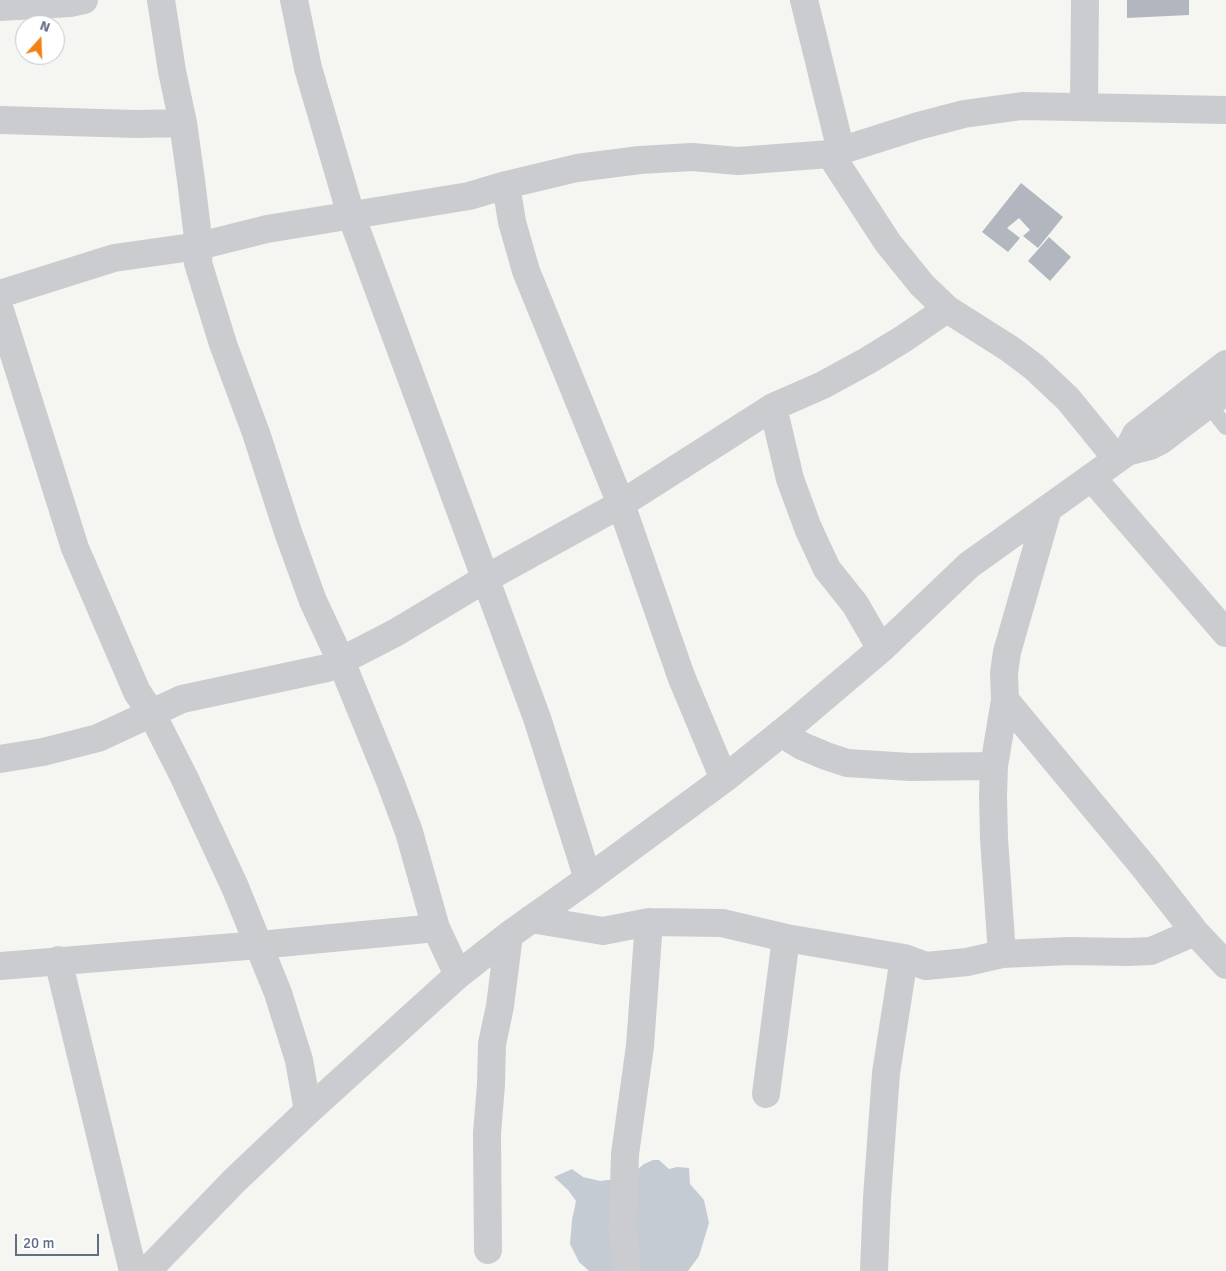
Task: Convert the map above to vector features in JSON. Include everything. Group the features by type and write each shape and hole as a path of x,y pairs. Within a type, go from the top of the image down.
{"street":[{"path":"0,8 70,3 84,0"},
{"path":"161,0 172,71 183,123 198,246 198,263 223,344 256,433 288,532 313,601 341,661 409,832 436,928 458,974"},
{"path":"294,0 308,68 351,215 538,718 588,879"},
{"path":"804,0 836,153 888,243 922,286 946,309 1010,349 1034,367 1068,399 1122,456"},
{"path":"1084,106 1085,0"},
{"path":"0,294 114,258 198,246 267,229 425,205 469,196 577,168 640,160 692,157 738,161 836,153 918,126 964,114 1022,106 1226,110"},
{"path":"0,120 136,124 183,123"},
{"path":"506,185 512,222 526,271 621,504 680,676 724,779"},
{"path":"0,759 43,752 98,738 182,699 327,668 394,633 485,579 621,504 773,407 823,386 903,339 946,309"},
{"path":"0,310 75,548 137,692 152,714 200,810 235,887 278,993 299,1060 308,1110"},
{"path":"1122,456 1136,434 1226,364"},
{"path":"146,1271 235,1180 308,1110 458,974 509,934 588,879 724,779 881,649 969,565 1122,456 1160,441 1217,398"},
{"path":"773,407 790,479 808,528 827,569 855,604 881,649"},
{"path":"1092,478 1226,633"},
{"path":"1002,954 992,796 994,766 1005,700 1004,673 1007,652 1048,509"},
{"path":"1005,700 1144,867 1195,932 1226,965"},
{"path":"781,733 802,746 847,763 910,767 994,766"},
{"path":"531,919 603,931 649,922 722,923 786,938 904,958 926,966 967,962 1002,954 1151,950 1195,932"},
{"path":"627,1271 623,1228 625,1154 640,1046 649,922"},
{"path":"0,966 259,945 436,928"},
{"path":"488,1250 487,1133 492,1044 500,1006 509,934"},
{"path":"766,1094 786,938"},
{"path":"874,1271 876,1198 886,1073 904,958"},
{"path":"58,960 133,1271"}],"lane":[{"path":"1217,398 1226,427"}],"shaded area":[{"path":"653,1160 659,1160 669,1169 677,1167 689,1168 690,1184 704,1200 709,1223 699,1256 688,1271 589,1271 579,1262 570,1244 576,1201 568,1190 554,1177 572,1169 583,1177 600,1181 623,1178"}],"building":[{"path":"1127,0 1189,0 1189,15 1127,18"},
{"path":"1021,183 1063,217 1038,248 1023,236 1030,230 1019,218 1007,228 1020,238 1008,252 982,232"},
{"path":"1049,237 1071,257 1050,281 1028,261"}]}
